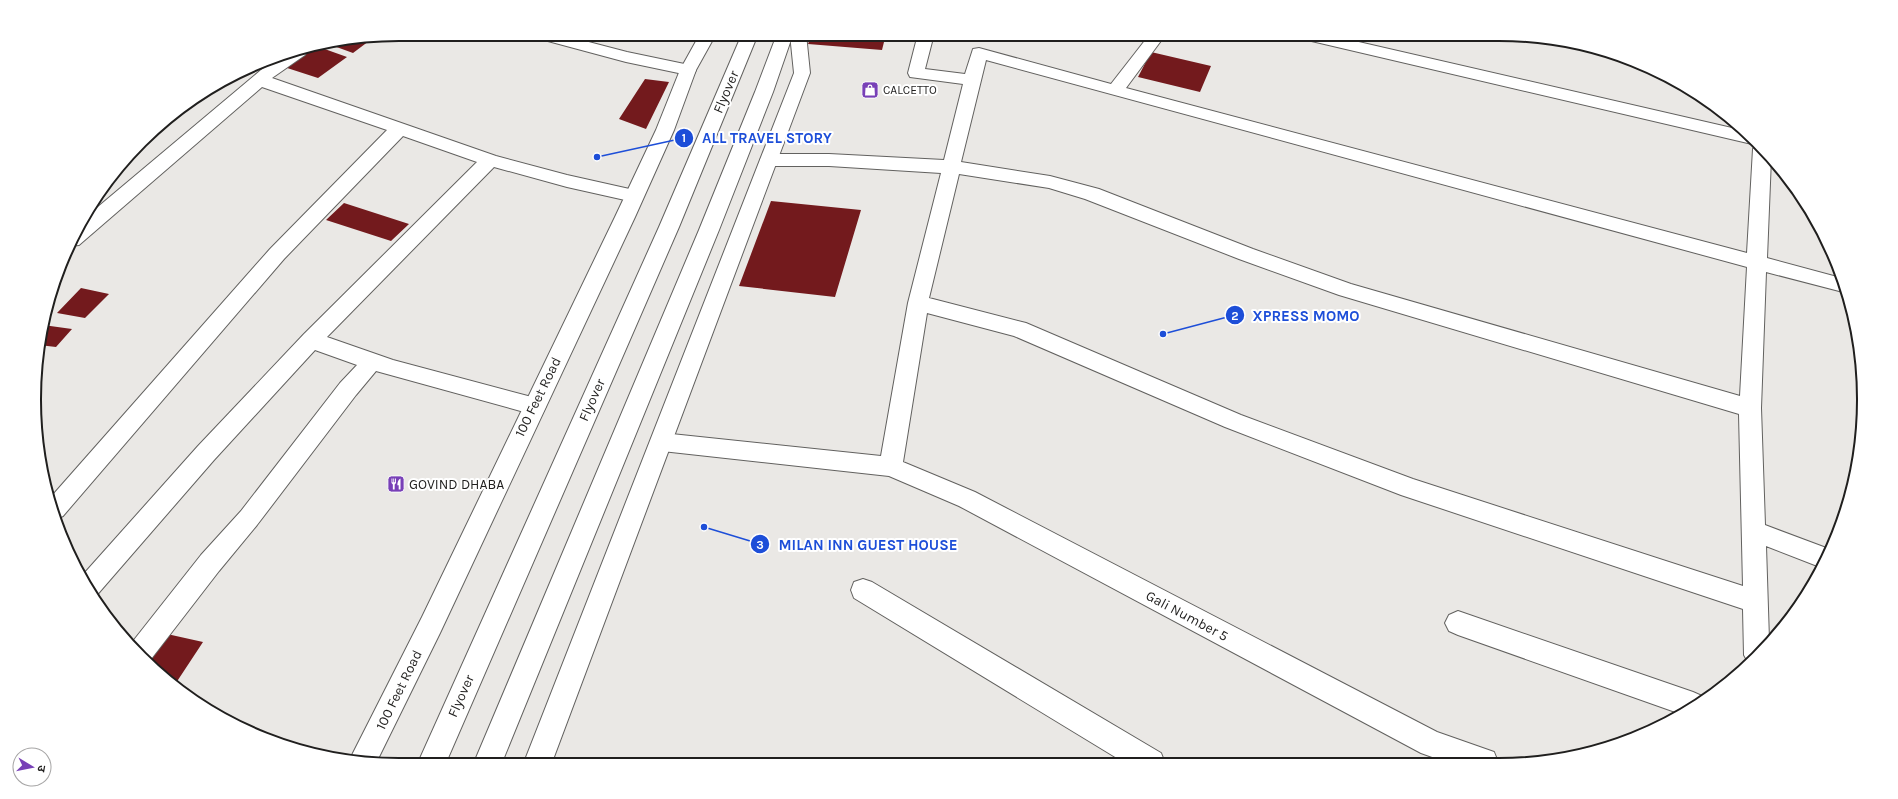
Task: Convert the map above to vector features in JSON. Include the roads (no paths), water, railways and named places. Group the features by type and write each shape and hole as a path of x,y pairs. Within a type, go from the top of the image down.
{"street":[{"path":"564,41 626,58 688,70"},
{"name":"100 Feet Road","path":"365,756 419,651 625,217 665,130 688,70 704,41"},
{"name":"Flyover","path":"434,758 669,226 747,41"},
{"path":"490,758 706,237 764,92 782,41"},
{"path":"540,758 662,442 802,73 799,41"},
{"path":"924,41 916,73 973,80"},
{"path":"1115,91 1153,41"},
{"path":"1333,41 1741,135"},
{"path":"891,467 918,303 980,53 1115,91 1838,284"},
{"path":"84,230 260,80 289,59"},
{"path":"260,80 490,160 590,187 634,196"},
{"path":"57,506 277,254 399,129"},
{"path":"1757,648 1754,601 1754,531 1750,408 1762,156"},
{"path":"91,583 206,453 311,340 490,160"},
{"path":"769,160 829,160 951,167 1000,173 1050,182 1092,194 1246,254 1346,290 1750,408"},
{"path":"918,303 1019,329 1240,423 1409,488 1754,601"},
{"path":"311,340 391,368 535,406"},
{"path":"143,649 210,563 249,518 348,389 373,361"},
{"name":"Gali Number 5","path":"662,442 891,467 966,499 1431,743 1473,758"},
{"path":"1754,531 1821,557"},
{"path":"863,590 1143,758"},
{"path":"1458,623 1689,704"}],"place":[{"name":"CALCETTO","path":"870,90"},
{"name":"ALL TRAVEL STORY","path":"597,157"},
{"name":"XPRESS MOMO","path":"1163,334"},
{"name":"GOVIND DHABA","path":"396,484"},
{"name":"MILAN INN GUEST HOUSE","path":"704,527"}]}
